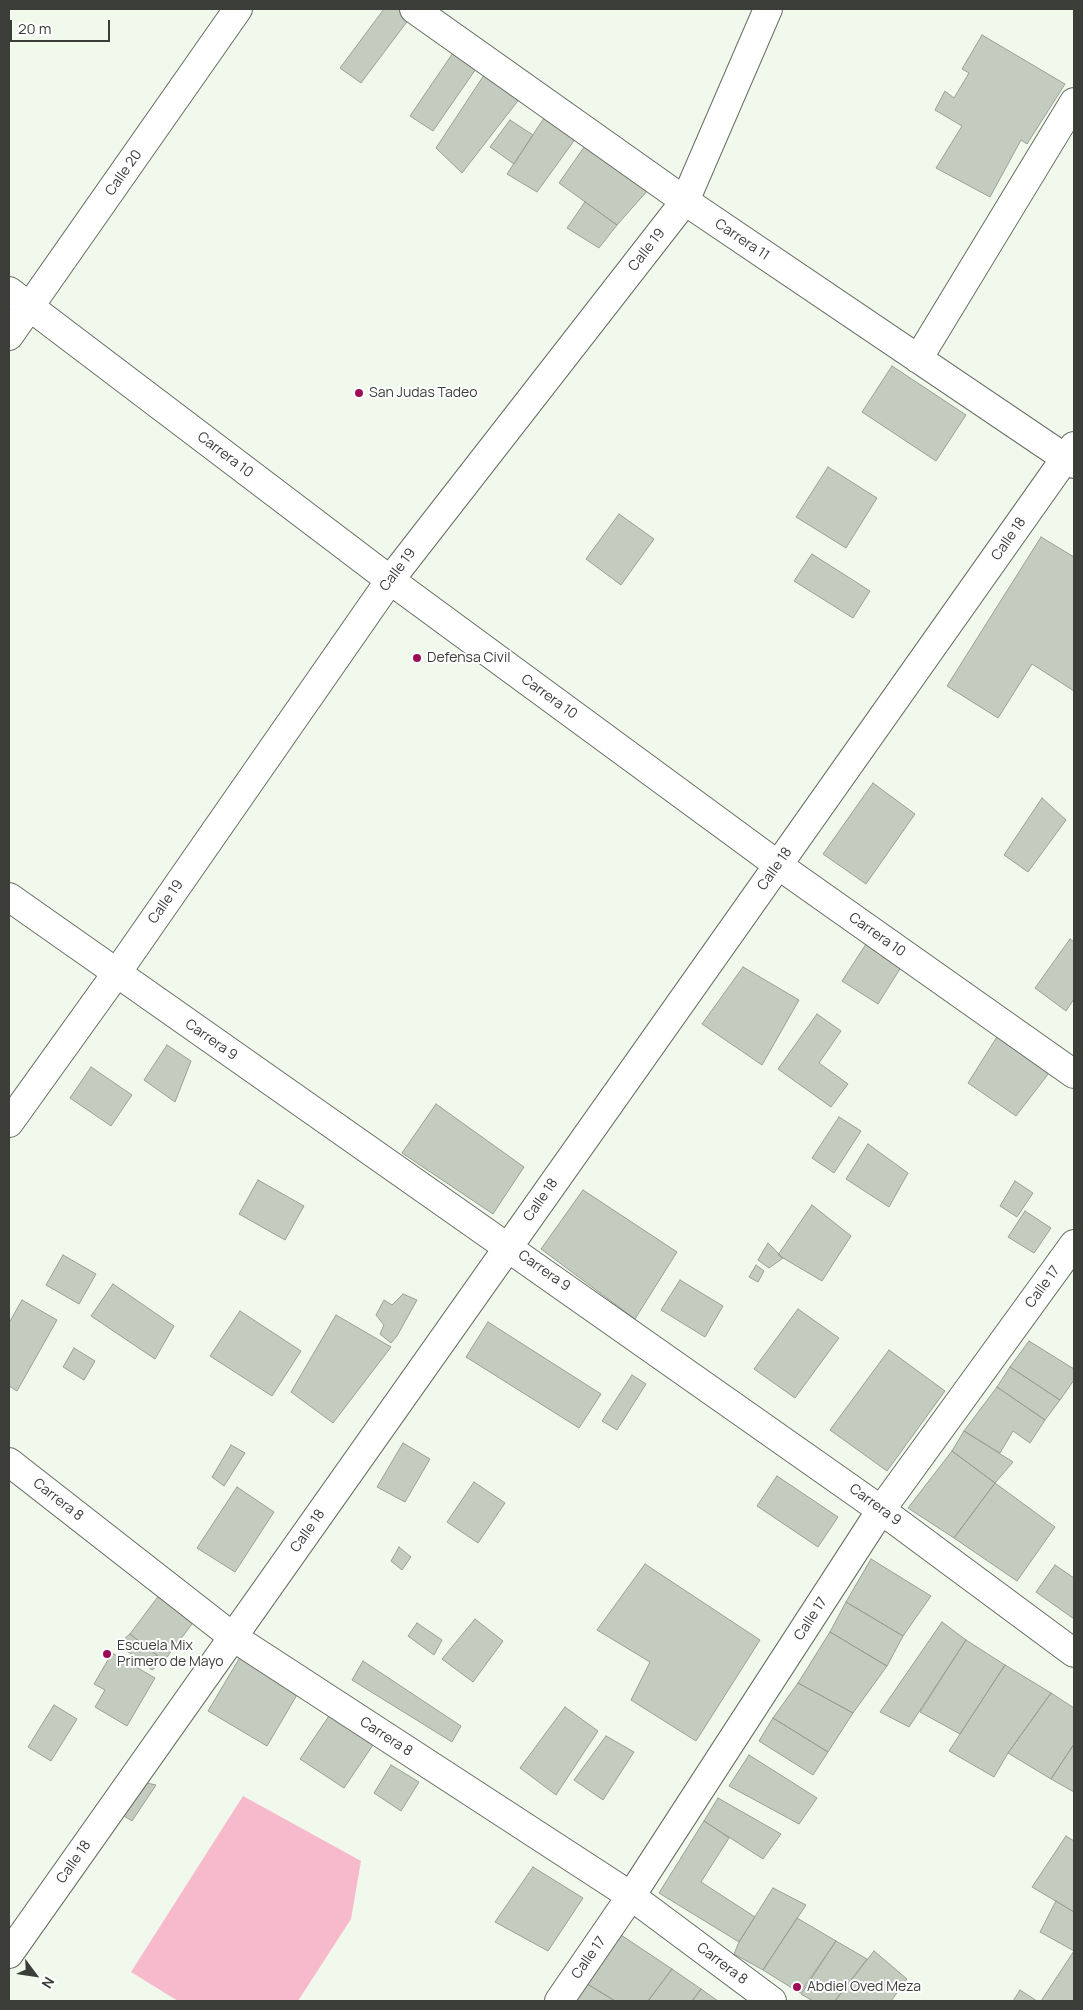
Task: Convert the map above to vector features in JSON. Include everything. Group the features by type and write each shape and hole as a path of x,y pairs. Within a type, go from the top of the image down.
{"street":[{"name":"Calle 20","path":"9,336 238,9"},
{"name":"Carrera 11","path":"414,9 685,201 918,359 1072,456"},
{"name":"Calle 19","path":"9,1123 116,974 390,580 685,201 768,9"},
{"path":"918,359 1074,102"},
{"name":"Carrera 10","path":"9,291 390,580 778,865 1074,1074"},
{"name":"Calle 18","path":"9,1954 778,865 1072,456"},
{"name":"Carrera 9","path":"9,897 116,974 509,1246 882,1510 1074,1652"},
{"name":"Calle 17","path":"559,2001 631,1896 882,1510 1074,1244"},
{"name":"Carrera 8","path":"9,1462 233,1637 631,1896 772,2001"}],"shaded area":[{"path":"243,1796 361,1861 351,1919 298,2001 178,2001 131,1972"}],"building":[{"path":"384,9 404,9 412,15 361,83 340,68"},
{"path":"982,35 1065,84 1027,144 1021,140 990,197 936,168 962,126 935,110 945,91 954,98 969,73 962,69"},
{"path":"457,47 480,63 433,131 410,116"},
{"path":"488,69 524,93 462,173 436,148"},
{"path":"544,118 576,138 537,192 507,174"},
{"path":"510,120 533,135 514,164 490,147"},
{"path":"589,140 648,190 617,225 559,183"},
{"path":"585,202 617,225 599,248 567,228"},
{"path":"892,366 966,415 936,461 862,412"},
{"path":"828,467 877,498 846,548 796,517"},
{"path":"619,514 654,539 621,585 586,559"},
{"path":"1041,537 1074,557 1074,691 1032,664 998,718 947,686"},
{"path":"812,554 870,591 853,618 794,581"},
{"path":"873,783 915,814 866,884 823,854"},
{"path":"1042,798 1066,820 1028,872 1004,855"},
{"path":"1070,939 1074,942 1074,999 1066,1011 1035,988"},
{"path":"868,941 903,964 878,1004 842,981"},
{"path":"743,967 799,1000 762,1065 702,1024"},
{"path":"817,1014 841,1031 819,1063 848,1084 831,1107 778,1069"},
{"path":"1000,1032 1052,1069 1016,1116 968,1083"},
{"path":"167,1045 191,1061 175,1102 144,1080"},
{"path":"91,1067 132,1095 111,1126 70,1098"},
{"path":"436,1104 524,1167 493,1214 402,1153"},
{"path":"839,1117 861,1131 834,1173 812,1158"},
{"path":"868,1144 908,1173 889,1207 846,1179"},
{"path":"258,1180 304,1206 285,1240 239,1214"},
{"path":"1015,1181 1033,1193 1017,1217 1000,1206"},
{"path":"583,1190 677,1252 635,1319 541,1249"},
{"path":"812,1205 851,1236 822,1281 778,1255"},
{"path":"1025,1211 1051,1228 1034,1253 1008,1237"},
{"path":"768,1243 783,1258 769,1268 758,1260"},
{"path":"63,1255 96,1274 79,1304 46,1285"},
{"path":"756,1265 764,1271 758,1282 749,1277"},
{"path":"680,1280 723,1306 705,1337 661,1310"},
{"path":"113,1284 174,1326 155,1359 91,1316"},
{"path":"403,1294 417,1300 397,1336 391,1343 380,1334 384,1325 376,1315 384,1300 392,1305"},
{"path":"22,1300 57,1320 17,1391 9,1386 9,1323"},
{"path":"798,1309 839,1338 795,1398 754,1369"},
{"path":"240,1311 301,1351 272,1396 210,1356"},
{"path":"336,1315 391,1347 333,1423 291,1392"},
{"path":"488,1322 601,1394 579,1428 466,1357"},
{"path":"1029,1341 1074,1369 1074,1380 1060,1400 1010,1367"},
{"path":"74,1348 95,1361 84,1380 63,1367"},
{"path":"889,1350 945,1391 887,1471 830,1430"},
{"path":"1010,1367 1060,1400 1045,1420 997,1387"},
{"path":"632,1375 646,1384 617,1430 602,1421"},
{"path":"997,1387 1045,1420 1030,1443 1013,1431 1000,1453 964,1431"},
{"path":"964,1431 1013,1462 995,1483 952,1451"},
{"path":"403,1443 430,1459 405,1502 377,1487"},
{"path":"231,1445 245,1453 224,1486 212,1477"},
{"path":"952,1451 995,1483 954,1538 908,1508"},
{"path":"777,1476 838,1517 818,1547 757,1506"},
{"path":"474,1482 505,1503 478,1543 447,1522"},
{"path":"995,1483 1055,1527 1017,1581 954,1538"},
{"path":"237,1487 274,1512 235,1572 197,1548"},
{"path":"399,1547 411,1557 402,1570 391,1561"},
{"path":"871,1559 931,1596 903,1636 846,1602"},
{"path":"645,1564 760,1640 696,1741 631,1700 650,1662 597,1630"},
{"path":"1055,1565 1074,1578 1074,1619 1036,1592"},
{"path":"160,1594 195,1620 164,1661 130,1634"},
{"path":"846,1602 903,1636 887,1666 830,1632"},
{"path":"475,1619 503,1641 473,1682 442,1659"},
{"path":"942,1622 966,1640 909,1727 880,1712"},
{"path":"417,1623 442,1640 434,1655 408,1636"},
{"path":"830,1632 887,1666 853,1713 798,1683"},
{"path":"130,1634 164,1661 152,1670 118,1644"},
{"path":"966,1640 1005,1665 960,1734 920,1712"},
{"path":"112,1653 155,1678 127,1726 95,1707 105,1690 94,1684"},
{"path":"242,1654 301,1688 267,1746 208,1711"},
{"path":"363,1661 461,1726 452,1742 352,1680"},
{"path":"1005,1665 1051,1693 1008,1753 994,1777 949,1751"},
{"path":"798,1683 853,1713 828,1752 773,1718"},
{"path":"1051,1693 1074,1708 1074,1744 1051,1779 1008,1753"},
{"path":"54,1705 77,1719 51,1761 28,1747"},
{"path":"565,1707 598,1731 556,1795 520,1768"},
{"path":"331,1713 375,1742 344,1788 300,1759"},
{"path":"773,1718 828,1752 813,1775 759,1741"},
{"path":"606,1736 634,1752 603,1800 574,1780"},
{"path":"1074,1744 1074,1792 1051,1779"},
{"path":"749,1755 817,1798 799,1824 729,1786"},
{"path":"391,1765 419,1782 401,1811 374,1793"},
{"path":"143,1782 156,1785 132,1821 121,1814"},
{"path":"718,1798 781,1834 763,1859 704,1821"},
{"path":"704,1821 729,1838 701,1882 755,1917 739,1942 659,1893"},
{"path":"1066,1836 1074,1841 1074,1912 1032,1887"},
{"path":"533,1867 583,1898 548,1951 495,1922"},
{"path":"773,1888 806,1905 763,1970 734,1954 739,1942"},
{"path":"1056,1901 1074,1912 1074,1951 1040,1932"},
{"path":"797,1918 836,1941 800,1993 763,1970"},
{"path":"621,1935 672,1969 648,2001 615,2001 584,1982"},
{"path":"836,1941 867,1959 835,2001 813,2001 801,1994"},
{"path":"874,1951 907,1979 891,2001 835,2001"},
{"path":"1074,1951 1074,2001 1041,2001"},
{"path":"672,1969 701,1989 692,2001 648,2001"},
{"path":"584,1982 615,2001 571,2001"},
{"path":"701,1989 718,2001 692,2001"},
{"path":"1020,1990 1037,2001 1013,2001"}],"place":[{"name":"San Judas Tadeo","path":"359,393"},
{"name":"Defensa Civil","path":"417,658"},
{"name":"Escuela Mix Primero de Mayo","path":"107,1654"},
{"name":"Abdiel Oved Meza","path":"797,1987"}]}
